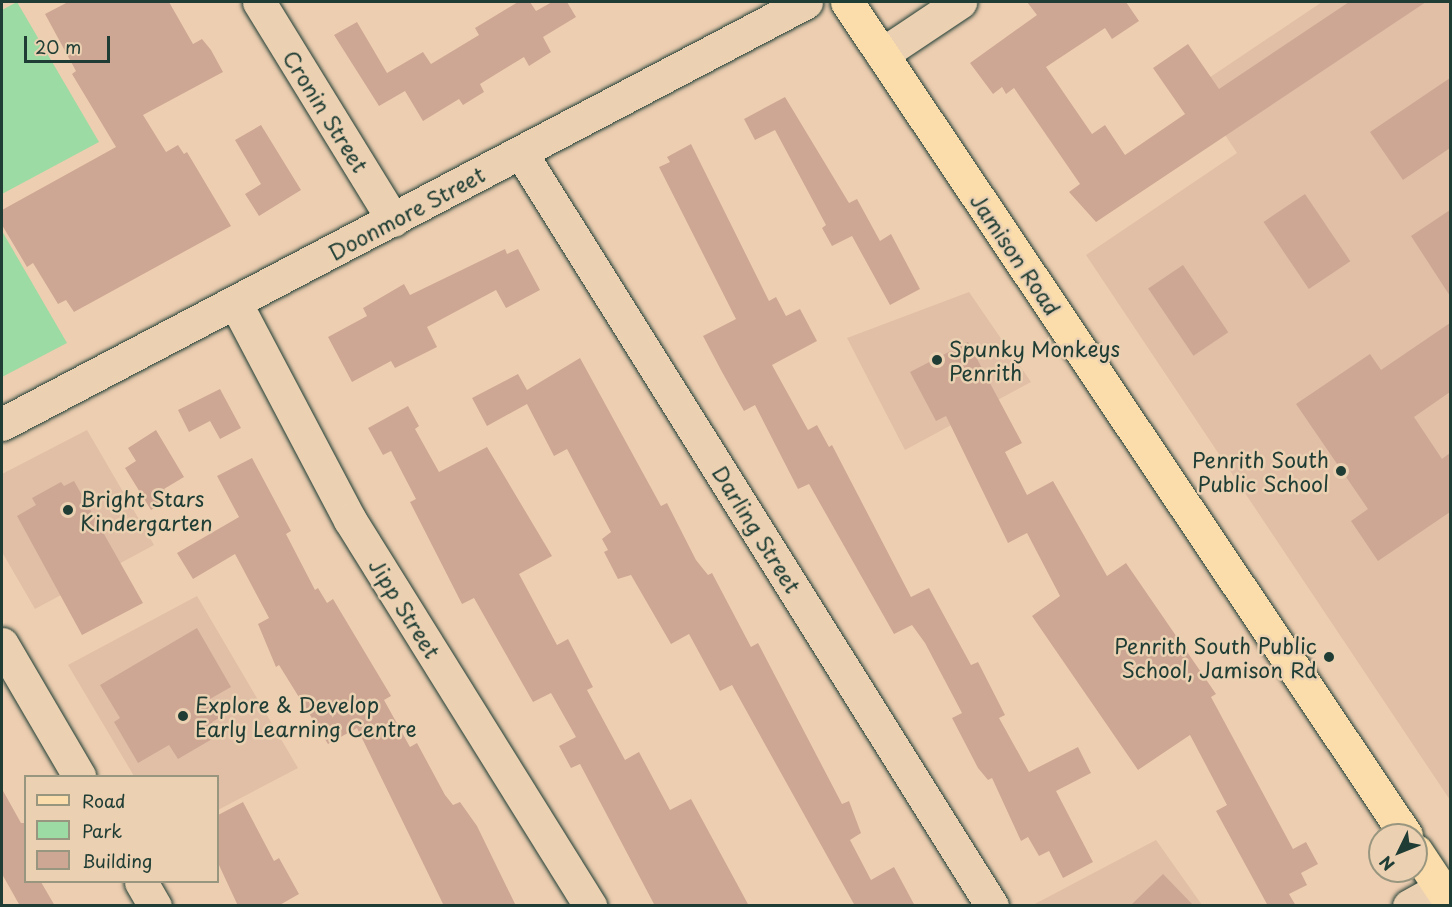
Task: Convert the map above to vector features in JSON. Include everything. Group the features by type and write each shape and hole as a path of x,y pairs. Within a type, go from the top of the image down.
{"main road":[{"name":"Jamison Road","path":"847,2 1398,823"},
{"path":"1428,869 1446,895"}],"street":[{"name":"Cronin Street","path":"259,2 393,220"},
{"name":"Doonmore Street","path":"3,424 806,2"},
{"path":"882,54 960,2"},
{"name":"Darling Street","path":"521,153 992,906"},
{"name":"Jipp Street","path":"235,302 350,520 590,906"},
{"path":"2,644 78,775"},
{"path":"142,883 155,906"},
{"path":"1409,906 1446,895"}],"shaded area":[{"name":"Penrith South Public School","path":"1322,2 1450,2 1450,800 1086,255 1237,153 1194,88"},
{"name":"Spunky Monkeys Penrith","path":"969,292 1031,382 905,450 847,338"},
{"name":"Bright Stars Kindergarten","path":"87,430 154,545 35,609 2,552 2,474"},
{"name":"Explore & Develop Early Learning Centre","path":"197,596 298,768 219,809 219,775 133,775 68,665"},
{"path":"1156,840 1202,905 1031,906"}],"green space":[{"path":"17,2 99,142 2,194 2,10"},
{"path":"2,231 67,343 2,377"}],"building":[{"path":"68,2 169,2 193,44 202,39 211,50 223,72 143,115 166,152 178,145 184,154 187,152 231,226 74,312 66,300 58,304 33,263 27,267 2,225 2,210 116,147 72,74 76,71 45,14"},
{"path":"518,2 530,2 536,11 552,2 567,2 576,17 543,37 551,52 529,66 524,57 480,84 484,92 463,105 459,99 423,121 405,91 379,106 334,35 357,22 387,73 423,52 431,64 479,35 475,28"},
{"path":"1027,2 1126,2 1139,21 1112,39 1105,28 1046,67 1092,134 1105,125 1125,155 1185,114 1153,68 1188,44 1219,89 1349,2 1426,2 1096,222 1069,192 1080,184 1014,88 1006,94 1002,87 993,94 970,63 1037,15"},
{"path":"1450,78 1450,148 1403,180 1370,132"},
{"path":"785,97 849,203 857,199 880,241 891,234 920,289 890,305 852,236 832,246 822,228 826,225 775,130 755,140 744,119"},
{"path":"261,125 301,190 259,216 245,194 261,184 235,140"},
{"path":"691,144 769,301 776,297 786,316 800,309 817,341 772,365 808,430 817,425 829,447 832,445 911,597 929,588 971,665 978,662 1005,715 999,718 1029,772 1078,747 1091,773 1056,791 1093,862 1063,878 1049,851 1039,856 1028,837 1021,841 992,778 988,780 978,768 952,718 962,713 925,643 912,625 894,634 809,484 798,489 755,405 744,411 703,336 736,319 659,167 670,162 667,157"},
{"path":"1305,194 1350,261 1309,289 1264,222"},
{"path":"1450,210 1450,296 1411,236"},
{"path":"505,249 507,254 518,249 540,290 506,308 496,290 427,327 437,347 395,368 391,361 352,382 328,337 367,316 363,308 404,284 410,295"},
{"path":"1183,265 1228,332 1193,356 1148,288"},
{"path":"1450,323 1450,392 1414,417 1442,459 1450,453 1450,512 1378,561 1351,521 1368,509 1296,404 1370,354 1381,370"},
{"path":"968,342 1022,443 1005,452 1027,495 1053,481 1107,576 1126,563 1216,694 1211,697 1293,849 1306,842 1318,864 1301,873 1307,885 1289,894 1296,906 1268,906 1216,811 1227,805 1190,735 1138,770 1032,616 1060,596 1027,533 1008,543 946,416 936,421 910,372"},
{"path":"580,358 661,506 667,503 696,560 708,575 712,573 751,647 758,643 842,804 849,801 861,833 850,840 871,880 894,867 915,906 855,906 732,685 720,691 689,634 671,644 631,575 618,579 604,552 608,550 602,539 611,532 567,449 554,456 527,404 487,426 472,398 518,374 527,390"},
{"path":"220,389 241,428 220,439 210,421 189,432 178,410"},
{"path":"408,406 419,426 415,429 439,472 487,447 552,556 519,574 557,645 568,639 593,687 587,690 625,760 639,752 670,810 691,799 749,906 655,906 580,764 571,768 559,746 576,737 551,693 533,702 474,598 462,604 410,502 416,499 391,451 383,455 368,428"},
{"path":"156,430 184,477 164,489 170,499 151,510 125,468 136,461 128,448"},
{"path":"252,458 291,531 286,534 315,590 318,588 327,603 333,599 391,696 384,700 410,747 417,743 445,795 453,805 460,802 477,826 516,906 444,906 357,728 328,744 279,665 276,667 258,624 269,618 235,554 193,579 177,553 239,517 217,476"},
{"path":"74,481 143,603 82,635 17,516 36,505 32,498 61,482 64,486"},
{"path":"197,628 231,687 210,699 221,717 212,722 219,735 178,759 169,745 138,763 114,722 120,718 100,685"},
{"path":"2,789 21,823 24,823 24,883 42,883 55,906 20,906 2,874"},
{"path":"243,802 274,861 279,858 299,894 278,906 238,906 219,865 219,814"},
{"path":"1163,874 1194,906 1130,906"}],"place":[{"name":"Spunky Monkeys Penrith","path":"937,360"},
{"name":"Penrith South Public School","path":"1341,471"},
{"name":"Bright Stars Kindergarten","path":"68,510"},
{"name":"Penrith South Public School, Jamison Rd","path":"1329,657"},
{"name":"Explore & Develop Early Learning Centre","path":"183,716"}]}
